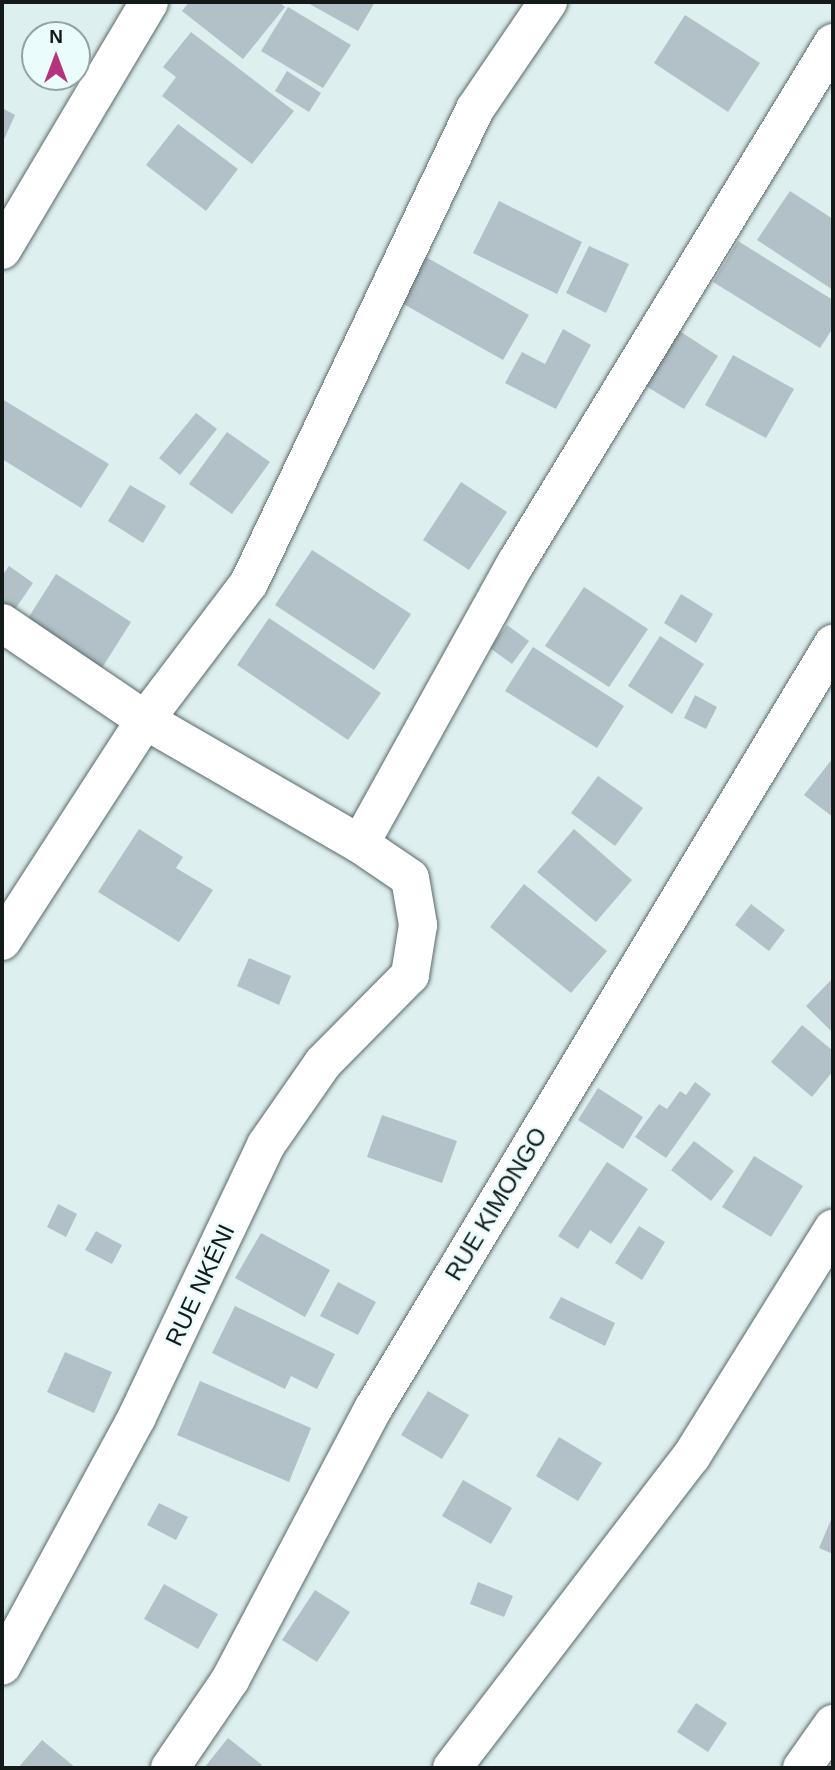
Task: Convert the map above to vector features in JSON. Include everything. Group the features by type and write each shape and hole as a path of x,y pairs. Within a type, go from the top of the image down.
{"street":[{"path":"2,250 149,2"},
{"path":"2,941 145,720 249,583 475,109 548,2"},
{"path":"360,844 516,563 833,43"},
{"name":"RUE NKÉNI","path":"2,623 145,720 360,844 410,878 418,925 410,975 323,1063 266,1146 137,1417 2,1666"},
{"name":"RUE KIMONGO","path":"170,1768 230,1681 373,1409 833,644"},
{"path":"452,1768 691,1457 833,1229"},
{"path":"802,1768 833,1724"}],"building":[{"path":"189,2 279,2 285,7 243,59 182,11"},
{"path":"306,2 375,2 358,31"},
{"path":"288,7 351,45 323,88 261,51"},
{"path":"685,15 760,63 728,112 654,63"},
{"path":"191,32 294,111 252,164 162,96 176,77 163,67"},
{"path":"287,71 321,93 309,112 275,91"},
{"path":"2,108 15,115 2,144"},
{"path":"178,124 238,169 206,211 146,165"},
{"path":"790,191 833,219 833,290 757,240"},
{"path":"499,201 582,242 557,294 473,253"},
{"path":"738,241 833,300 833,328 820,348 713,282"},
{"path":"589,246 629,264 606,313 566,293"},
{"path":"424,256 529,315 503,360 398,301"},
{"path":"563,329 591,345 556,409 505,383 522,352 545,364"},
{"path":"678,330 718,356 684,409 644,385"},
{"path":"733,355 794,389 766,438 705,405"},
{"path":"2,399 109,464 81,508 2,459"},
{"path":"196,413 217,429 180,475 159,458"},
{"path":"227,432 270,462 232,514 189,484"},
{"path":"461,482 507,512 469,570 423,540"},
{"path":"130,485 166,506 143,543 108,521"},
{"path":"312,550 411,614 374,670 275,605"},
{"path":"9,566 33,583 7,621 2,617 2,576"},
{"path":"56,574 131,622 95,679 20,631"},
{"path":"584,587 648,629 609,687 545,646"},
{"path":"681,594 713,614 696,643 664,623"},
{"path":"269,618 381,693 348,740 237,665"},
{"path":"507,625 529,641 512,664 490,648"},
{"path":"660,636 704,664 672,714 628,686"},
{"path":"533,647 624,706 597,748 505,691"},
{"path":"695,695 717,707 706,729 684,718"},
{"path":"833,758 833,817 804,795"},
{"path":"598,776 643,808 615,846 571,813"},
{"path":"139,829 183,857 176,868 213,890 179,942 98,892"},
{"path":"574,829 632,880 596,922 537,872"},
{"path":"524,884 607,951 571,993 490,927"},
{"path":"751,904 785,930 769,951 735,925"},
{"path":"249,958 291,976 279,1005 237,986"},
{"path":"833,978 833,1033 806,1006"},
{"path":"802,1025 833,1051 833,1071 812,1097 771,1062"},
{"path":"695,1082 711,1094 666,1158 635,1137 659,1104 667,1109 680,1091 686,1095"},
{"path":"598,1088 643,1117 623,1149 578,1120"},
{"path":"382,1115 457,1141 442,1183 367,1157"},
{"path":"694,1141 734,1171 711,1201 671,1170"},
{"path":"754,1156 803,1186 771,1237 722,1207"},
{"path":"607,1162 648,1189 611,1244 590,1230 578,1249 558,1236"},
{"path":"58,1204 77,1214 66,1237 47,1227"},
{"path":"639,1226 665,1242 642,1280 615,1263"},
{"path":"96,1231 122,1245 112,1264 85,1250"},
{"path":"261,1233 330,1270 305,1317 235,1278"},
{"path":"338,1282 376,1302 358,1335 320,1316"},
{"path":"561,1297 615,1323 605,1346 549,1318"},
{"path":"235,1306 335,1354 317,1389 291,1376 285,1389 212,1353"},
{"path":"65,1352 112,1372 94,1413 47,1392"},
{"path":"200,1381 311,1428 289,1482 177,1435"},
{"path":"428,1391 469,1415 442,1459 401,1435"},
{"path":"559,1437 602,1463 578,1501 536,1476"},
{"path":"463,1480 512,1508 491,1544 442,1516"},
{"path":"159,1503 188,1517 176,1540 147,1525"},
{"path":"833,1515 833,1554 819,1548"},
{"path":"478,1582 513,1596 504,1617 470,1604"},
{"path":"164,1584 218,1614 198,1649 144,1619"},
{"path":"315,1590 350,1612 317,1662 282,1640"},
{"path":"696,1703 727,1723 708,1752 677,1732"},
{"path":"228,1738 262,1765 259,1768 204,1768"},
{"path":"42,1740 76,1768 18,1768"}]}
